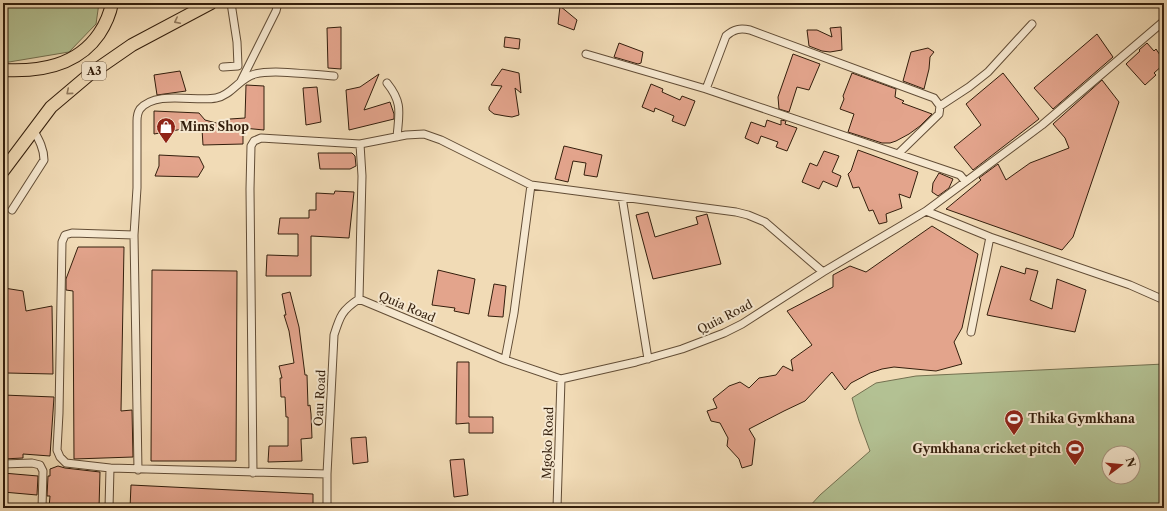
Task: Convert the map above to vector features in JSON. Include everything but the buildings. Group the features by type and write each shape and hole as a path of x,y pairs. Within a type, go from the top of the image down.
{"highway":[{"path":"3,70 18,71 44,68 70,61 91,46 105,24 112,3"},
{"name":"A3","path":"3,171 51,107 90,74 132,45 211,3"}],"street":[{"path":"223,67 238,66 237,42 231,3"},
{"path":"241,81 276,11 278,3"},
{"name":"Quia Road","path":"359,298 505,360 561,379 682,350 742,324 823,272 926,211 1042,125 1164,21"},
{"path":"940,106 969,87 988,72 1032,24"},
{"path":"706,89 726,36 733,30 750,30 934,98 940,106 939,114 899,154"},
{"path":"586,54 706,89 960,175 965,181"},
{"path":"138,470 134,235 137,188 137,121 139,110 146,103 159,99 216,98 229,93 241,81 254,74 272,73 334,76"},
{"path":"387,83 399,103 397,137"},
{"path":"12,210 44,160 42,147 34,131"},
{"path":"253,472 250,189 251,146 254,141 261,138 360,144 397,137 424,134 531,185 736,212 748,215 764,222 823,272"},
{"path":"359,298 362,176 360,144"},
{"path":"505,360 514,313 531,185"},
{"path":"622,197 648,359"},
{"path":"926,211 990,237 1130,285 1164,300"},
{"path":"134,235 72,233 65,235 62,242 57,450 60,457 66,463 138,470 327,474"},
{"path":"971,332 990,237"},
{"name":"Oau Road","path":"327,508 327,474 334,336 339,319 348,306 359,298"},
{"name":"Mgoko Road","path":"557,508 561,379"},
{"path":"3,464 32,463 40,465 43,471 42,508"},
{"path":"109,508 110,468"}],"green space":[{"path":"3,3 99,3 96,24 69,52 3,63"},
{"name":"Thika Gymkhana","path":"1164,364 1164,508 808,508 820,495 870,451 852,398 876,383 916,376"}],"place":[{"name":"Mims Shop","path":"166,144"},
{"name":"Thika Gymkhana","path":"1014,436"},
{"name":"Gymkhana cricket pitch","path":"1075,466"}]}
